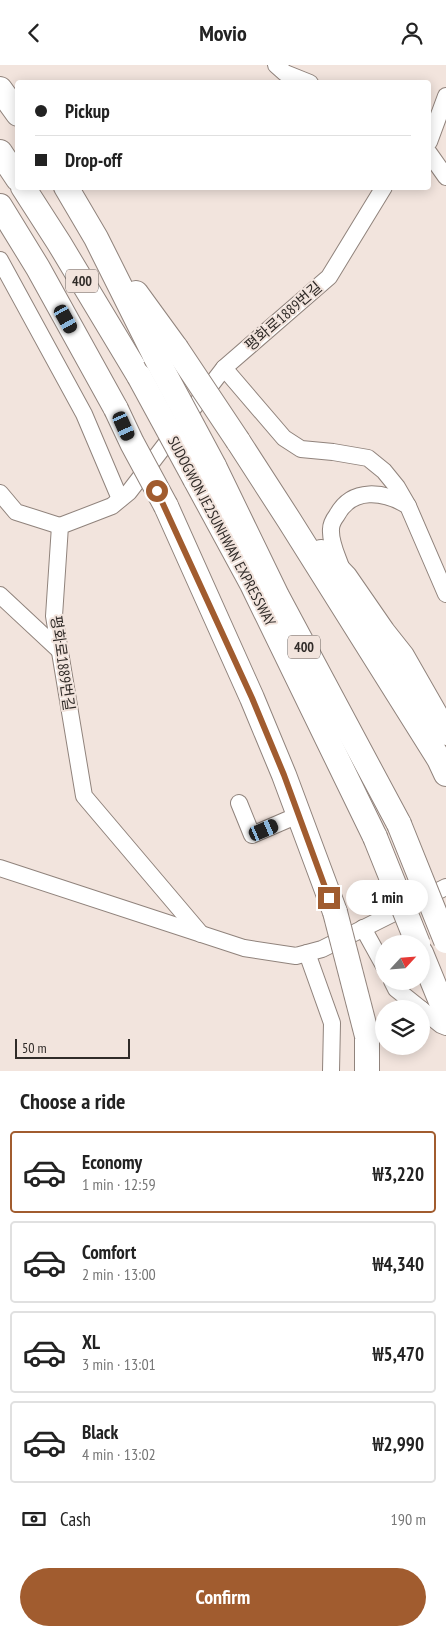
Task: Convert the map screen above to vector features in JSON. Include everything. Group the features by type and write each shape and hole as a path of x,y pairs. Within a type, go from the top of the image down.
{"highway":[{"path":"0,89 15,110"},
{"path":"0,152 15,174"},
{"name":"SUDOGWON JE2SUNHWAN EXPRESSWAY","path":"25,190 139,376 205,473 277,597 399,824 446,941"},
{"name":"SUDOGWON JE2SUNHWAN EXPRESSWAY","path":"68,190 165,352 205,473 252,584 375,837 414,935"},
{"path":"0,206 38,268 116,409 252,698 284,775 335,912 368,1036 367,1071"},
{"path":"165,352 238,441 439,759 446,774"},
{"path":"161,505 290,819 319,871"},
{"path":"289,520 345,577 402,656 446,733"},
{"path":"430,975 446,1014"}],"street":[{"path":"276,65 285,73 302,80"},
{"path":"431,137 446,96"},
{"path":"431,156 446,177"},
{"name":"평화로1889번길","path":"200,934 84,795 54,616 60,526 112,505 129,492 224,368 329,277 382,190"},
{"path":"0,260 84,414 120,499"},
{"path":"224,368 284,438 301,449 333,451 368,458 384,471 397,487 408,506 446,594"},
{"path":"0,493 16,512 60,526"},
{"path":"345,577 331,540 330,527 340,509 352,499 375,493 396,498 408,506"},
{"path":"0,595 60,651"},
{"path":"239,803 252,835 290,819"},
{"path":"0,868 244,948 296,956 322,949 446,887"},
{"path":"363,928 375,950"},
{"path":"307,953 332,1023 331,1071"},
{"path":"397,990 410,1000"},
{"path":"430,1016 446,1027"}],"route":[{"path":"157,491 166,507 252,698 284,775 329,898"}]}
